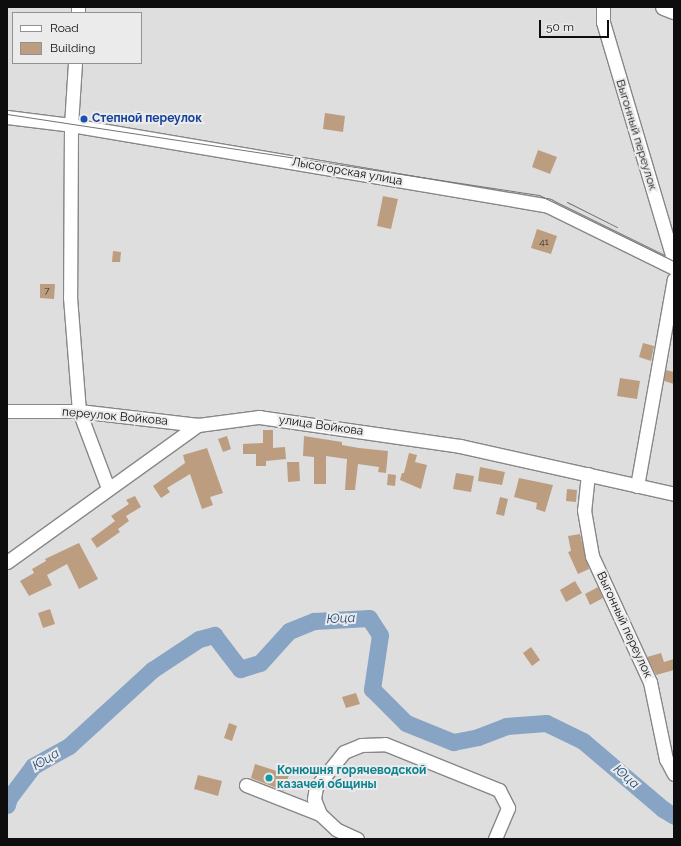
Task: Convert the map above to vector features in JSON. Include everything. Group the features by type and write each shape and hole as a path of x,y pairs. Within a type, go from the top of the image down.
{"main road":[{"path":"664,7 674,11"}],"street":[{"name":"Выгонный переулок","path":"603,7 603,22 674,262"},
{"path":"75,64 72,125 70,297 79,411 108,488"},
{"name":"Лысогорская улица","path":"7,117 72,125 548,206 674,268"},
{"path":"637,486 674,279"},
{"name":"переулок Войкова","path":"7,411 79,411 198,425"},
{"name":"улица Войкова","path":"7,562 108,488 198,425 259,417 460,446 674,494"},
{"name":"Выгонный переулок","path":"588,474 584,510 592,556 650,682 666,759 674,774"},
{"path":"320,814 314,799 316,787 344,752 361,745 385,744 499,790 508,808 495,839"},
{"path":"246,786 320,814 336,829 357,839"}],"building":[{"path":"325,113 345,116 343,132 323,129"},
{"path":"538,150 557,157 550,174 532,167"},
{"path":"383,196 398,199 391,229 377,226"},
{"path":"537,229 557,236 551,254 531,248"},
{"path":"113,251 121,252 120,262 112,262"},
{"path":"40,284 55,284 54,299 40,298"},
{"path":"643,343 654,346 651,361 639,357"},
{"path":"666,370 674,372 674,384 664,381"},
{"path":"620,378 640,381 637,399 617,396"},
{"path":"263,430 273,430 273,448 285,447 286,459 266,461 266,466 256,466 256,454 243,454 243,444 263,443"},
{"path":"227,436 231,449 223,452 218,439"},
{"path":"304,436 342,442 342,445 388,451 386,473 378,472 379,467 358,464 355,490 345,490 347,459 326,456 326,484 314,484 314,457 303,456"},
{"path":"207,448 223,493 210,497 213,505 202,509 190,474 167,488 170,492 161,498 153,486 185,463 183,455"},
{"path":"409,453 417,455 415,462 427,465 421,489 400,480 402,473 404,473"},
{"path":"287,462 299,462 300,481 288,482"},
{"path":"480,467 505,472 502,485 478,481"},
{"path":"456,473 474,476 471,492 453,489"},
{"path":"388,474 396,475 395,486 387,485"},
{"path":"519,478 553,485 545,512 536,509 537,503 514,497"},
{"path":"567,489 577,490 576,502 566,501"},
{"path":"135,496 141,507 126,516 129,521 118,529 120,532 97,548 91,539 115,521 111,516 129,504 126,500"},
{"path":"500,497 508,499 504,516 496,514"},
{"path":"580,534 589,569 578,574 568,552 571,551 568,536"},
{"path":"79,543 98,579 79,589 67,564 47,575 52,585 29,596 20,581 34,573 32,569 46,561 45,559"},
{"path":"575,581 582,593 566,602 560,590"},
{"path":"598,587 603,598 590,605 585,594"},
{"path":"50,609 55,624 43,628 38,613"},
{"path":"531,647 540,660 532,666 523,653"},
{"path":"661,653 664,662 674,659 674,670 656,675 647,657"},
{"path":"356,693 360,704 346,708 342,697"},
{"path":"229,723 237,726 232,741 224,738"},
{"name":"Конюшня горячеводской казачей общины","path":"255,764 289,775 284,791 251,778"},
{"path":"198,775 222,781 218,796 194,789"}],"waterway":[{"name":"Юца","path":"7,805 9,798 33,766 69,746 152,670 199,639 214,635 240,669 260,663 289,631 314,621 369,618 380,635 372,689 406,723 453,742 478,737 506,726 546,723 583,741 663,809 674,816"}],"tram line":[{"path":"7,114 539,195 674,261"},
{"path":"567,202 617,227"}],"place":[{"name":"Степной переулок","path":"84,119"},
{"name":"Конюшня горячеводской казачей общины","path":"269,778"}]}
